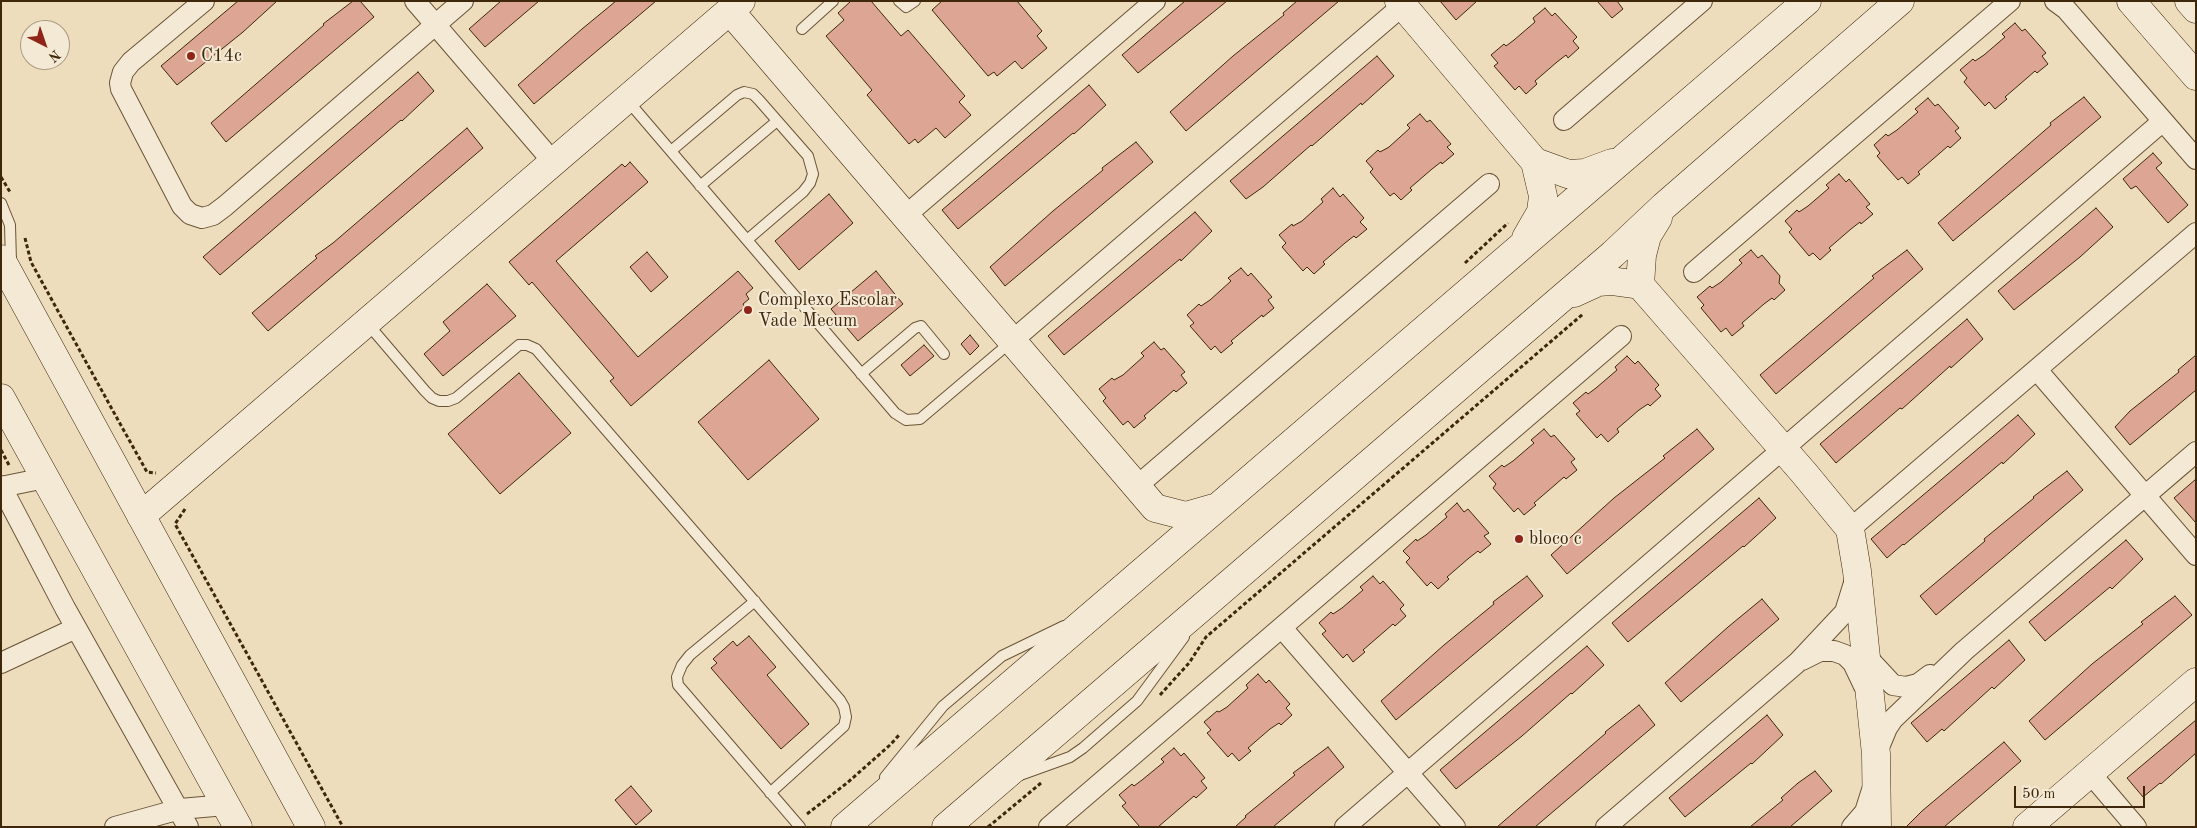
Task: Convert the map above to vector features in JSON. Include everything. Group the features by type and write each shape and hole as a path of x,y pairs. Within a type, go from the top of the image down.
{"street":[{"path":"204,1 132,62 123,72 120,83 121,89 182,206 190,214 202,218 213,215 225,206 463,1"},
{"path":"415,1 554,162"},
{"path":"905,216 1155,1"},
{"path":"1564,120 1702,1"},
{"path":"844,827 1807,1"},
{"path":"946,827 1561,298 1900,1"},
{"path":"1694,272 2010,1"},
{"path":"2055,1 2066,9 2196,159"},
{"path":"2131,1 2196,76"},
{"path":"2189,1 2196,9"},
{"path":"1013,340 1403,3 1535,162 1543,196 1540,212 1519,250"},
{"path":"141,516 736,6 905,216 1155,508 1159,536 1156,554 1148,565"},
{"path":"1345,827 2163,121"},
{"path":"1535,162 1568,174 1585,173 1623,159"},
{"path":"1137,486 1490,184"},
{"path":"1640,285 1642,255 1647,236 1664,206"},
{"path":"1850,529 2196,233"},
{"path":"6,268 311,827"},
{"path":"1561,298 1598,282 1611,281 1640,285 1784,449 1850,529 1857,571 1876,760 1877,827"},
{"path":"1049,827 1621,336"},
{"path":"2037,370 2196,555"},
{"path":"1,398 232,816 184,818 118,826"},
{"path":"1852,827 1865,812 1876,760 1887,728 1893,719 1964,651 2196,452"},
{"path":"45,478 1,487 76,628 184,818"},
{"path":"1155,508 1186,516 1216,507"},
{"path":"1606,827 1798,662 1846,612 1857,571"},
{"path":"1,663 76,628"},
{"path":"1282,628 1455,827"},
{"path":"1798,662 1820,651 1834,651 1845,655 1853,663 1870,699"},
{"path":"1866,656 1893,685 1906,687 1918,684 1964,651"},
{"path":"2027,827 2196,682"},
{"path":"1876,760 1889,827"},
{"path":"2090,773 2136,827"}],"lane":[{"path":"802,29 833,1"},
{"path":"899,1 906,7 915,1"},
{"path":"670,151 737,94 744,92 753,94 808,156 813,174 810,183 803,192 746,240"},
{"path":"627,100 895,413 906,420 920,419 1013,340"},
{"path":"700,186 777,121"},
{"path":"1,203 10,225 6,268"},
{"path":"366,323 425,391 432,398 439,401 448,401 456,398 519,345 527,345 536,349 755,601 840,700 846,717 844,726 836,735 770,793"},
{"path":"862,374 916,328 921,326 944,354"},
{"path":"755,601 690,655 682,665 677,677 678,685 800,827"}],"path":[{"path":"1154,700 1174,682 1206,637 1589,309"},
{"path":"988,827 1039,784 1048,780"}],"building":[{"path":"238,1 277,1 243,32 177,85 161,66"},
{"path":"353,1 360,1 374,17 226,142 211,123 323,24"},
{"path":"501,1 539,1 485,47 469,29"},
{"path":"616,1 656,1 534,104 518,85"},
{"path":"851,1 871,1 901,36 908,30 965,96 959,102 971,115 945,138 936,128 918,143 915,139 909,144 867,95 872,90 826,36 844,20 838,13"},
{"path":"942,1 1017,1 1042,31 1037,36 1047,48 1022,69 1015,61 997,76 994,72 988,76 932,10"},
{"path":"1185,1 1227,1 1138,73 1122,55"},
{"path":"1297,1 1339,1 1186,131 1170,112 1233,56 1284,15 1283,13"},
{"path":"1440,1 1477,1 1456,20"},
{"path":"1597,1 1617,1 1623,9 1612,18"},
{"path":"1545,8 1552,16 1555,13 1577,37 1573,41 1579,48 1568,58 1566,55 1535,81 1537,84 1526,94 1519,86 1515,90 1494,66 1498,63 1491,55 1504,44 1506,46 1514,40 1535,22 1533,18"},
{"path":"2015,23 2022,31 2025,29 2046,53 2042,56 2048,64 2037,73 2035,71 2005,97 2007,99 1995,109 1989,102 1985,106 1964,82 1967,78 1960,70 1973,59 1975,61 1984,55 2005,37 2002,34"},
{"path":"1377,56 1394,76 1362,105 1361,103 1263,187 1246,199 1230,181"},
{"path":"418,72 434,91 402,121 220,275 203,257"},
{"path":"1089,85 1106,105 1074,134 958,229 942,210"},
{"path":"2084,97 2101,117 1953,241 1938,223 2051,125 2050,123"},
{"path":"1928,98 1935,106 1938,104 1959,128 1955,131 1961,138 1950,148 1948,146 1918,172 1920,174 1908,184 1902,177 1898,180 1877,156 1880,153 1874,145 1886,134 1888,136 1897,130 1918,112 1915,109"},
{"path":"1420,114 1427,122 1430,120 1451,144 1447,147 1454,154 1442,164 1441,162 1410,188 1412,190 1401,200 1394,193 1390,196 1370,172 1373,169 1366,161 1378,150 1380,152 1389,147 1410,128 1407,125"},
{"path":"467,128 483,148 268,331 252,313 317,258 315,256 333,243"},
{"path":"1136,142 1153,162 1005,286 990,267 1103,170 1102,168"},
{"path":"2153,153 2162,163 2156,168 2188,205 2168,223 2136,186 2131,189 2123,179"},
{"path":"630,162 648,182 556,261 638,357 738,271 753,288 746,294 749,299 743,304 745,307 631,406 610,381 614,378 532,282 529,285 509,262 622,164 625,167"},
{"path":"1839,174 1846,182 1849,179 1870,204 1866,207 1873,214 1861,224 1860,222 1829,248 1831,250 1820,260 1813,253 1809,256 1789,232 1792,229 1785,221 1797,210 1799,212 1808,206 1829,188 1826,185"},
{"path":"1333,188 1340,197 1343,194 1364,218 1360,222 1367,229 1356,238 1354,236 1345,243 1323,262 1325,264 1314,274 1307,267 1303,271 1282,247 1286,243 1279,235 1292,224 1293,226 1302,221 1323,202 1321,199"},
{"path":"829,194 853,223 799,270 775,241"},
{"path":"2096,208 2113,227 2080,257 2014,310 1998,291"},
{"path":"1195,212 1212,231 1181,261 1180,259 1064,355 1048,336"},
{"path":"1751,250 1758,258 1762,255 1780,276 1779,283 1785,290 1774,300 1772,298 1764,304 1742,323 1744,326 1732,336 1726,328 1721,332 1701,308 1704,305 1697,297 1710,286 1712,288 1721,282 1742,263 1739,260"},
{"path":"1907,250 1923,269 1776,394 1760,375 1874,278 1872,276"},
{"path":"647,252 668,277 651,292 630,267"},
{"path":"1241,268 1248,276 1251,273 1272,297 1268,300 1274,308 1263,317 1262,315 1231,341 1233,343 1221,353 1215,346 1211,350 1190,326 1194,323 1187,315 1199,304 1201,306 1210,300 1231,281 1228,278"},
{"path":"876,271 903,304 858,341 831,309"},
{"path":"487,284 516,316 443,376 424,354 450,331 443,322"},
{"path":"1967,319 1983,339 1951,368 1950,366 1902,409 1900,408 1836,463 1820,444"},
{"path":"970,335 979,346 970,355 961,344"},
{"path":"1154,342 1161,350 1164,348 1185,372 1181,375 1187,383 1176,392 1174,390 1144,416 1146,418 1134,428 1128,421 1123,425 1103,401 1106,398 1099,389 1112,378 1114,380 1123,375 1144,356 1141,353"},
{"path":"924,345 934,356 910,376 901,365"},
{"path":"2196,355 2196,390 2130,445 2115,427 2130,411 2179,372 2178,370"},
{"path":"1627,356 1635,364 1638,361 1659,385 1655,389 1661,396 1650,406 1648,404 1639,410 1617,429 1619,432 1608,442 1601,434 1597,438 1576,414 1580,411 1573,403 1586,392 1588,394 1596,388 1617,370 1615,367"},
{"path":"769,360 819,419 748,480 698,422"},
{"path":"519,373 571,433 500,494 448,434"},
{"path":"2018,415 2035,434 2003,464 2002,462 1887,558 1871,539"},
{"path":"1544,429 1551,437 1554,435 1575,459 1571,462 1577,470 1566,479 1564,477 1534,503 1536,505 1524,515 1518,508 1514,512 1493,488 1496,484 1489,476 1502,465 1504,467 1513,461 1534,443 1531,440"},
{"path":"1697,429 1714,449 1567,574 1551,555 1614,498 1665,458 1663,456"},
{"path":"2067,471 2083,490 1936,615 1920,596 2033,497"},
{"path":"2196,479 2196,523 2174,498"},
{"path":"1759,498 1776,518 1744,547 1628,642 1612,623"},
{"path":"1457,503 1464,512 1468,509 1489,533 1484,536 1491,544 1480,553 1478,551 1469,558 1447,577 1449,579 1438,589 1431,582 1427,586 1406,562 1410,558 1403,551 1416,539 1417,541 1426,535 1447,517 1445,514"},
{"path":"2126,540 2143,559 2112,589 2110,587 2045,641 2029,622"},
{"path":"1373,576 1380,584 1383,581 1404,605 1400,609 1406,616 1395,626 1393,624 1363,650 1365,652 1353,662 1347,654 1343,658 1322,634 1326,631 1319,623 1331,612 1333,614 1342,608 1363,590 1360,587"},
{"path":"1527,576 1543,596 1396,720 1381,701 1494,604 1493,602"},
{"path":"2175,596 2192,615 2045,740 2029,721 2092,664 2143,624 2141,622"},
{"path":"1762,599 1779,619 1681,702 1665,683"},
{"path":"749,636 776,667 767,675 809,724 781,749 711,668 717,663 713,659 733,641 737,646"},
{"path":"2009,640 2025,660 1944,731 1942,729 1927,742 1911,723"},
{"path":"1587,646 1604,665 1522,736 1456,789 1440,770"},
{"path":"1258,674 1266,683 1269,680 1290,704 1286,708 1292,715 1281,725 1279,723 1270,729 1248,748 1251,751 1239,761 1232,753 1228,757 1207,733 1211,730 1204,722 1217,711 1219,712 1227,707 1248,688 1246,685"},
{"path":"1639,705 1655,725 1535,827 1497,827 1605,732"},
{"path":"1767,715 1783,735 1752,764 1685,817 1669,798"},
{"path":"2196,720 2196,753 2143,797 2127,778"},
{"path":"2004,742 2021,761 1944,827 1906,827 1922,811"},
{"path":"1328,747 1344,767 1273,827 1235,827 1245,816 1295,775 1293,773"},
{"path":"1174,748 1181,756 1184,753 1205,778 1201,781 1207,788 1196,798 1194,796 1158,827 1140,827 1122,806 1126,803 1119,795 1132,784 1134,786 1164,762 1161,759"},
{"path":"1815,771 1832,791 1790,827 1750,827 1783,800 1781,798 1798,783"},
{"path":"631,786 652,811 636,825 615,800"}],"place":[{"name":"C14c","path":"191,56"},
{"name":"Complexo Escolar Vade Mecum","path":"748,310"},
{"name":"bloco c","path":"1519,539"}]}
